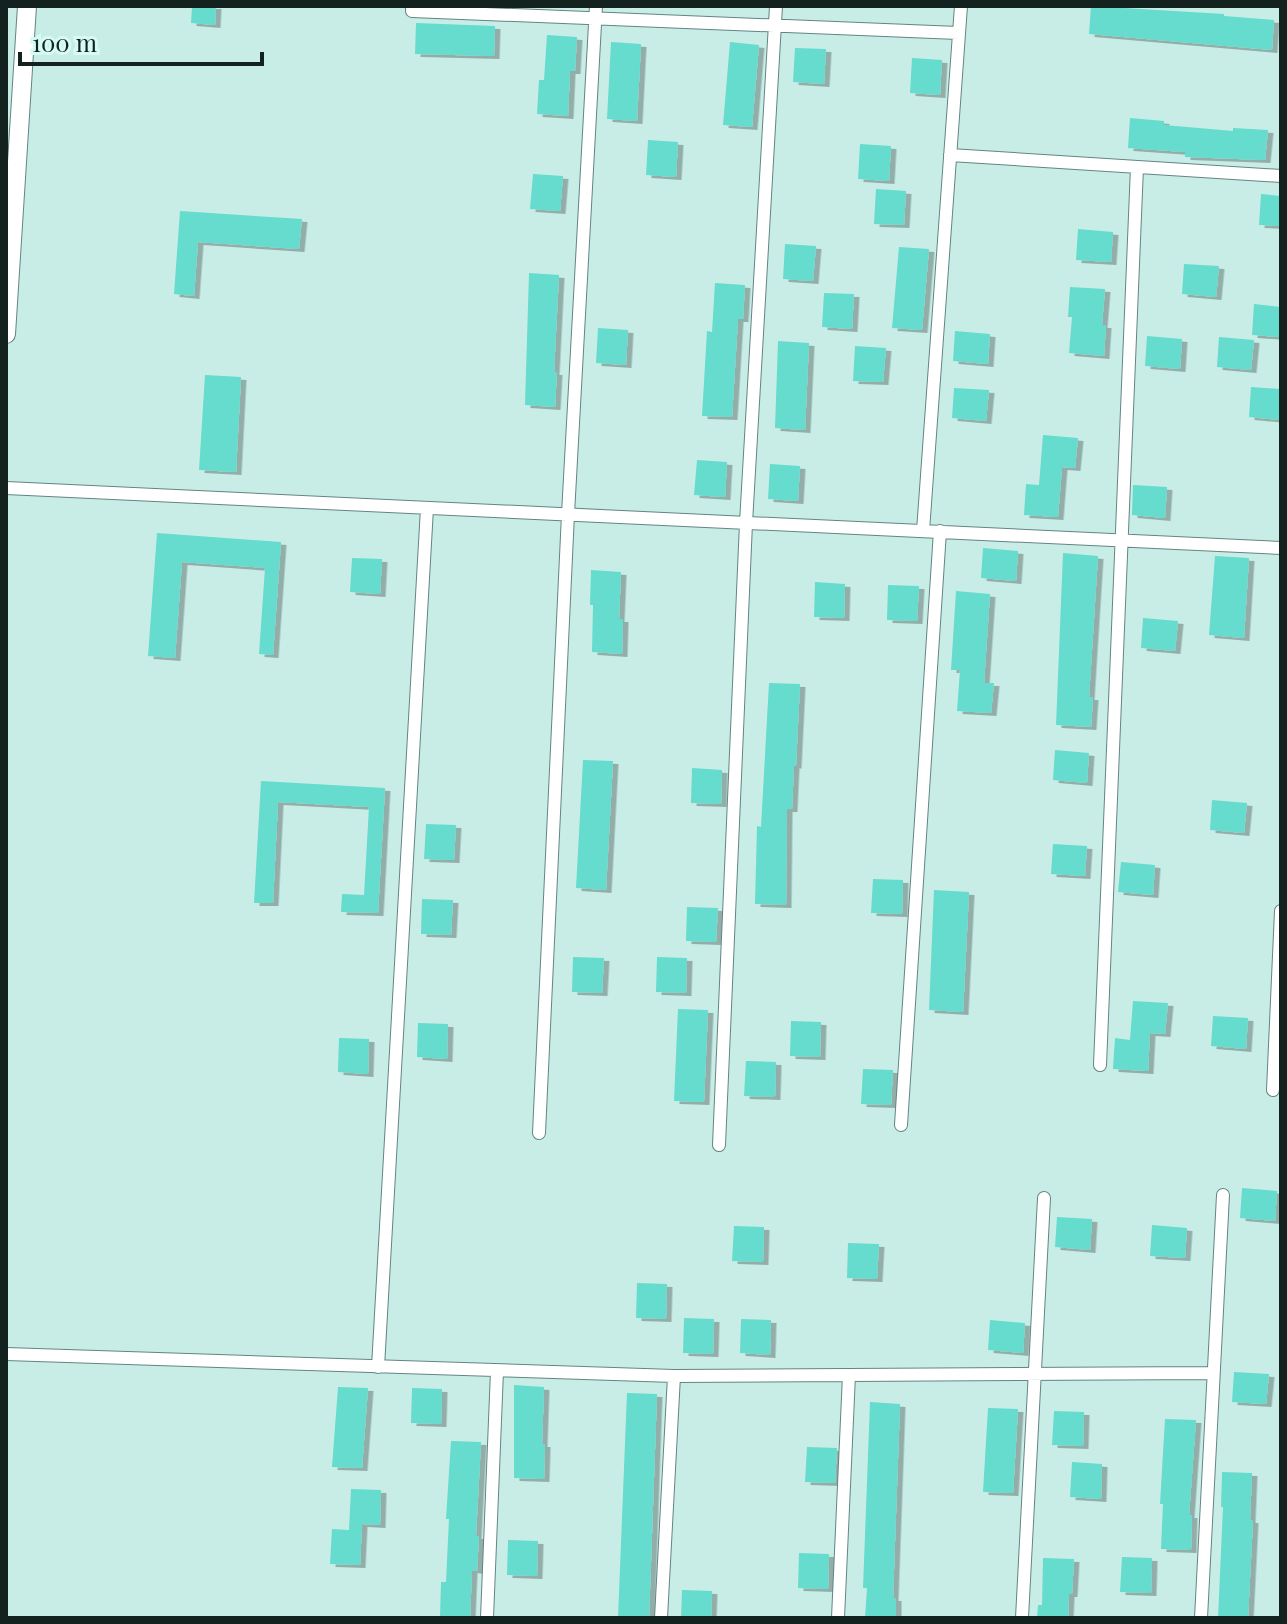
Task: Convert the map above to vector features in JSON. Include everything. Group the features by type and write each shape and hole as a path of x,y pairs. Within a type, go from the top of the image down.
{"main road":[{"path":"6,334 27,6"}],"street":[{"path":"412,6 412,11 596,12 775,26 958,33"},
{"path":"719,1145 746,523 776,6"},
{"path":"923,531 961,6"},
{"path":"539,1133 568,514 596,12"},
{"path":"950,155 1281,176"},
{"path":"1100,1065 1137,167"},
{"path":"6,488 1281,548"},
{"path":"378,1367 427,508"},
{"path":"901,1125 940,531"},
{"path":"1273,1090 1281,911"},
{"path":"1201,1618 1223,1195"},
{"path":"1022,1618 1044,1198"},
{"path":"6,1354 674,1376 1213,1373"},
{"path":"487,1618 497,1371"},
{"path":"838,1618 849,1375"},
{"path":"661,1618 674,1376"}],"building":[{"path":"192,6 216,6 215,25 191,23"},
{"path":"1091,6 1274,20 1272,50 1089,34"},
{"path":"416,23 495,26 494,56 415,54"},
{"path":"547,35 577,37 575,71 570,71 568,116 537,114 539,80 544,80"},
{"path":"611,42 641,44 637,121 607,119"},
{"path":"730,42 759,45 752,127 723,125"},
{"path":"795,48 826,49 824,84 793,82"},
{"path":"912,58 942,60 940,95 910,93"},
{"path":"1130,118 1164,121 1164,125 1233,131 1233,128 1268,130 1265,160 1185,157 1185,152 1128,148"},
{"path":"648,140 678,142 676,177 646,175"},
{"path":"860,144 891,146 889,181 858,179"},
{"path":"533,174 563,176 560,211 530,209"},
{"path":"876,189 906,191 904,225 874,224"},
{"path":"1261,194 1281,196 1281,226 1259,225"},
{"path":"180,211 302,219 299,249 198,242 194,296 174,294"},
{"path":"1078,229 1113,232 1111,262 1076,260"},
{"path":"785,244 816,246 813,281 783,279"},
{"path":"899,247 929,249 922,330 892,328"},
{"path":"1184,264 1219,266 1216,297 1182,294"},
{"path":"529,273 559,275 555,407 525,405"},
{"path":"715,283 745,285 743,319 738,319 732,417 702,416 707,331 712,332"},
{"path":"1070,287 1105,289 1102,325 1106,325 1104,356 1069,353 1072,317 1068,317"},
{"path":"824,293 854,294 852,329 822,327"},
{"path":"1254,304 1281,307 1281,337 1252,335"},
{"path":"598,328 628,330 626,365 596,363"},
{"path":"955,331 990,334 988,364 953,361"},
{"path":"1147,336 1182,339 1180,369 1145,366"},
{"path":"1219,337 1254,340 1251,370 1217,367"},
{"path":"778,341 809,343 805,430 775,428"},
{"path":"855,346 886,348 883,382 853,381"},
{"path":"205,375 241,377 236,472 199,470"},
{"path":"1251,387 1281,389 1281,420 1249,417"},
{"path":"954,388 989,390 986,421 952,418"},
{"path":"1043,435 1078,438 1075,468 1062,467 1058,517 1024,515 1026,484 1039,485"},
{"path":"697,460 727,462 725,497 694,495"},
{"path":"770,464 800,466 798,501 768,499"},
{"path":"1133,485 1167,487 1165,518 1132,515"},
{"path":"157,533 281,542 273,655 259,654 265,568 182,562 175,658 148,656"},
{"path":"983,548 1018,551 1016,581 981,578"},
{"path":"1063,553 1098,556 1089,697 1093,697 1091,727 1056,725"},
{"path":"1215,556 1249,558 1244,638 1209,635"},
{"path":"352,558 382,559 380,594 350,592"},
{"path":"591,570 621,572 619,619 623,619 622,654 592,652"},
{"path":"815,582 845,584 844,618 814,617"},
{"path":"888,585 919,586 917,621 887,620"},
{"path":"956,591 990,594 984,683 994,683 991,713 957,711 960,670 951,670"},
{"path":"1143,618 1178,621 1175,651 1141,648"},
{"path":"769,683 800,684 792,809 787,809 786,905 755,904 757,826 761,827"},
{"path":"1055,750 1089,753 1087,783 1053,780"},
{"path":"583,760 613,761 606,890 576,888"},
{"path":"692,768 722,770 721,804 691,803"},
{"path":"261,781 385,788 378,913 341,912 342,894 364,895 369,807 278,802 273,903 254,903"},
{"path":"1212,800 1247,803 1244,833 1210,830"},
{"path":"426,824 456,825 454,860 424,859"},
{"path":"1053,844 1087,846 1085,876 1051,874"},
{"path":"1121,862 1155,865 1153,895 1118,892"},
{"path":"873,879 903,880 902,914 871,913"},
{"path":"934,890 969,892 963,1012 929,1010"},
{"path":"422,899 453,900 451,935 421,934"},
{"path":"687,907 718,908 716,942 686,941"},
{"path":"573,957 604,958 602,993 572,992"},
{"path":"657,957 687,958 686,993 656,992"},
{"path":"1133,1001 1168,1003 1165,1034 1150,1033 1148,1071 1113,1069 1115,1038 1130,1040"},
{"path":"678,1009 708,1010 704,1102 674,1101"},
{"path":"1213,1016 1248,1018 1246,1049 1211,1046"},
{"path":"791,1021 821,1022 820,1057 790,1056"},
{"path":"418,1023 448,1024 447,1059 417,1057"},
{"path":"339,1038 369,1039 368,1074 338,1072"},
{"path":"746,1061 776,1062 775,1097 744,1096"},
{"path":"863,1069 893,1070 891,1105 861,1104"},
{"path":"1242,1188 1277,1191 1275,1221 1240,1218"},
{"path":"1057,1217 1092,1219 1090,1250 1055,1247"},
{"path":"1152,1225 1187,1228 1185,1258 1150,1256"},
{"path":"734,1226 764,1227 763,1262 732,1261"},
{"path":"848,1243 879,1244 877,1279 847,1278"},
{"path":"637,1283 667,1284 666,1319 636,1318"},
{"path":"684,1318 714,1319 713,1354 683,1353"},
{"path":"741,1319 771,1320 770,1355 740,1353"},
{"path":"990,1320 1025,1323 1023,1353 988,1350"},
{"path":"1234,1372 1269,1374 1266,1404 1232,1402"},
{"path":"514,1385 544,1387 544,1479 514,1478"},
{"path":"338,1387 368,1388 362,1468 332,1467"},
{"path":"412,1388 442,1389 441,1424 411,1423"},
{"path":"627,1393 657,1394 649,1618 618,1618"},
{"path":"870,1402 900,1404 893,1598 896,1598 896,1618 865,1618 867,1588 863,1588"},
{"path":"988,1408 1018,1409 1013,1493 983,1492"},
{"path":"1054,1411 1084,1412 1083,1446 1052,1445"},
{"path":"1165,1419 1196,1420 1189,1515 1192,1515 1191,1550 1161,1549"},
{"path":"451,1441 481,1442 477,1571 472,1570 470,1618 440,1617 441,1582 446,1582"},
{"path":"807,1447 837,1448 835,1483 805,1482"},
{"path":"1072,1462 1102,1464 1101,1499 1070,1497"},
{"path":"1222,1472 1252,1473 1248,1618 1218,1618"},
{"path":"351,1489 381,1490 380,1525 362,1524 360,1565 330,1564 332,1529 349,1530"},
{"path":"508,1540 538,1541 537,1576 507,1575"},
{"path":"799,1553 829,1554 828,1589 798,1588"},
{"path":"1122,1557 1152,1558 1151,1593 1120,1592"},
{"path":"1043,1558 1074,1559 1068,1618 1037,1618 1038,1605 1042,1605"},
{"path":"682,1590 712,1591 711,1618 681,1618"}]}
